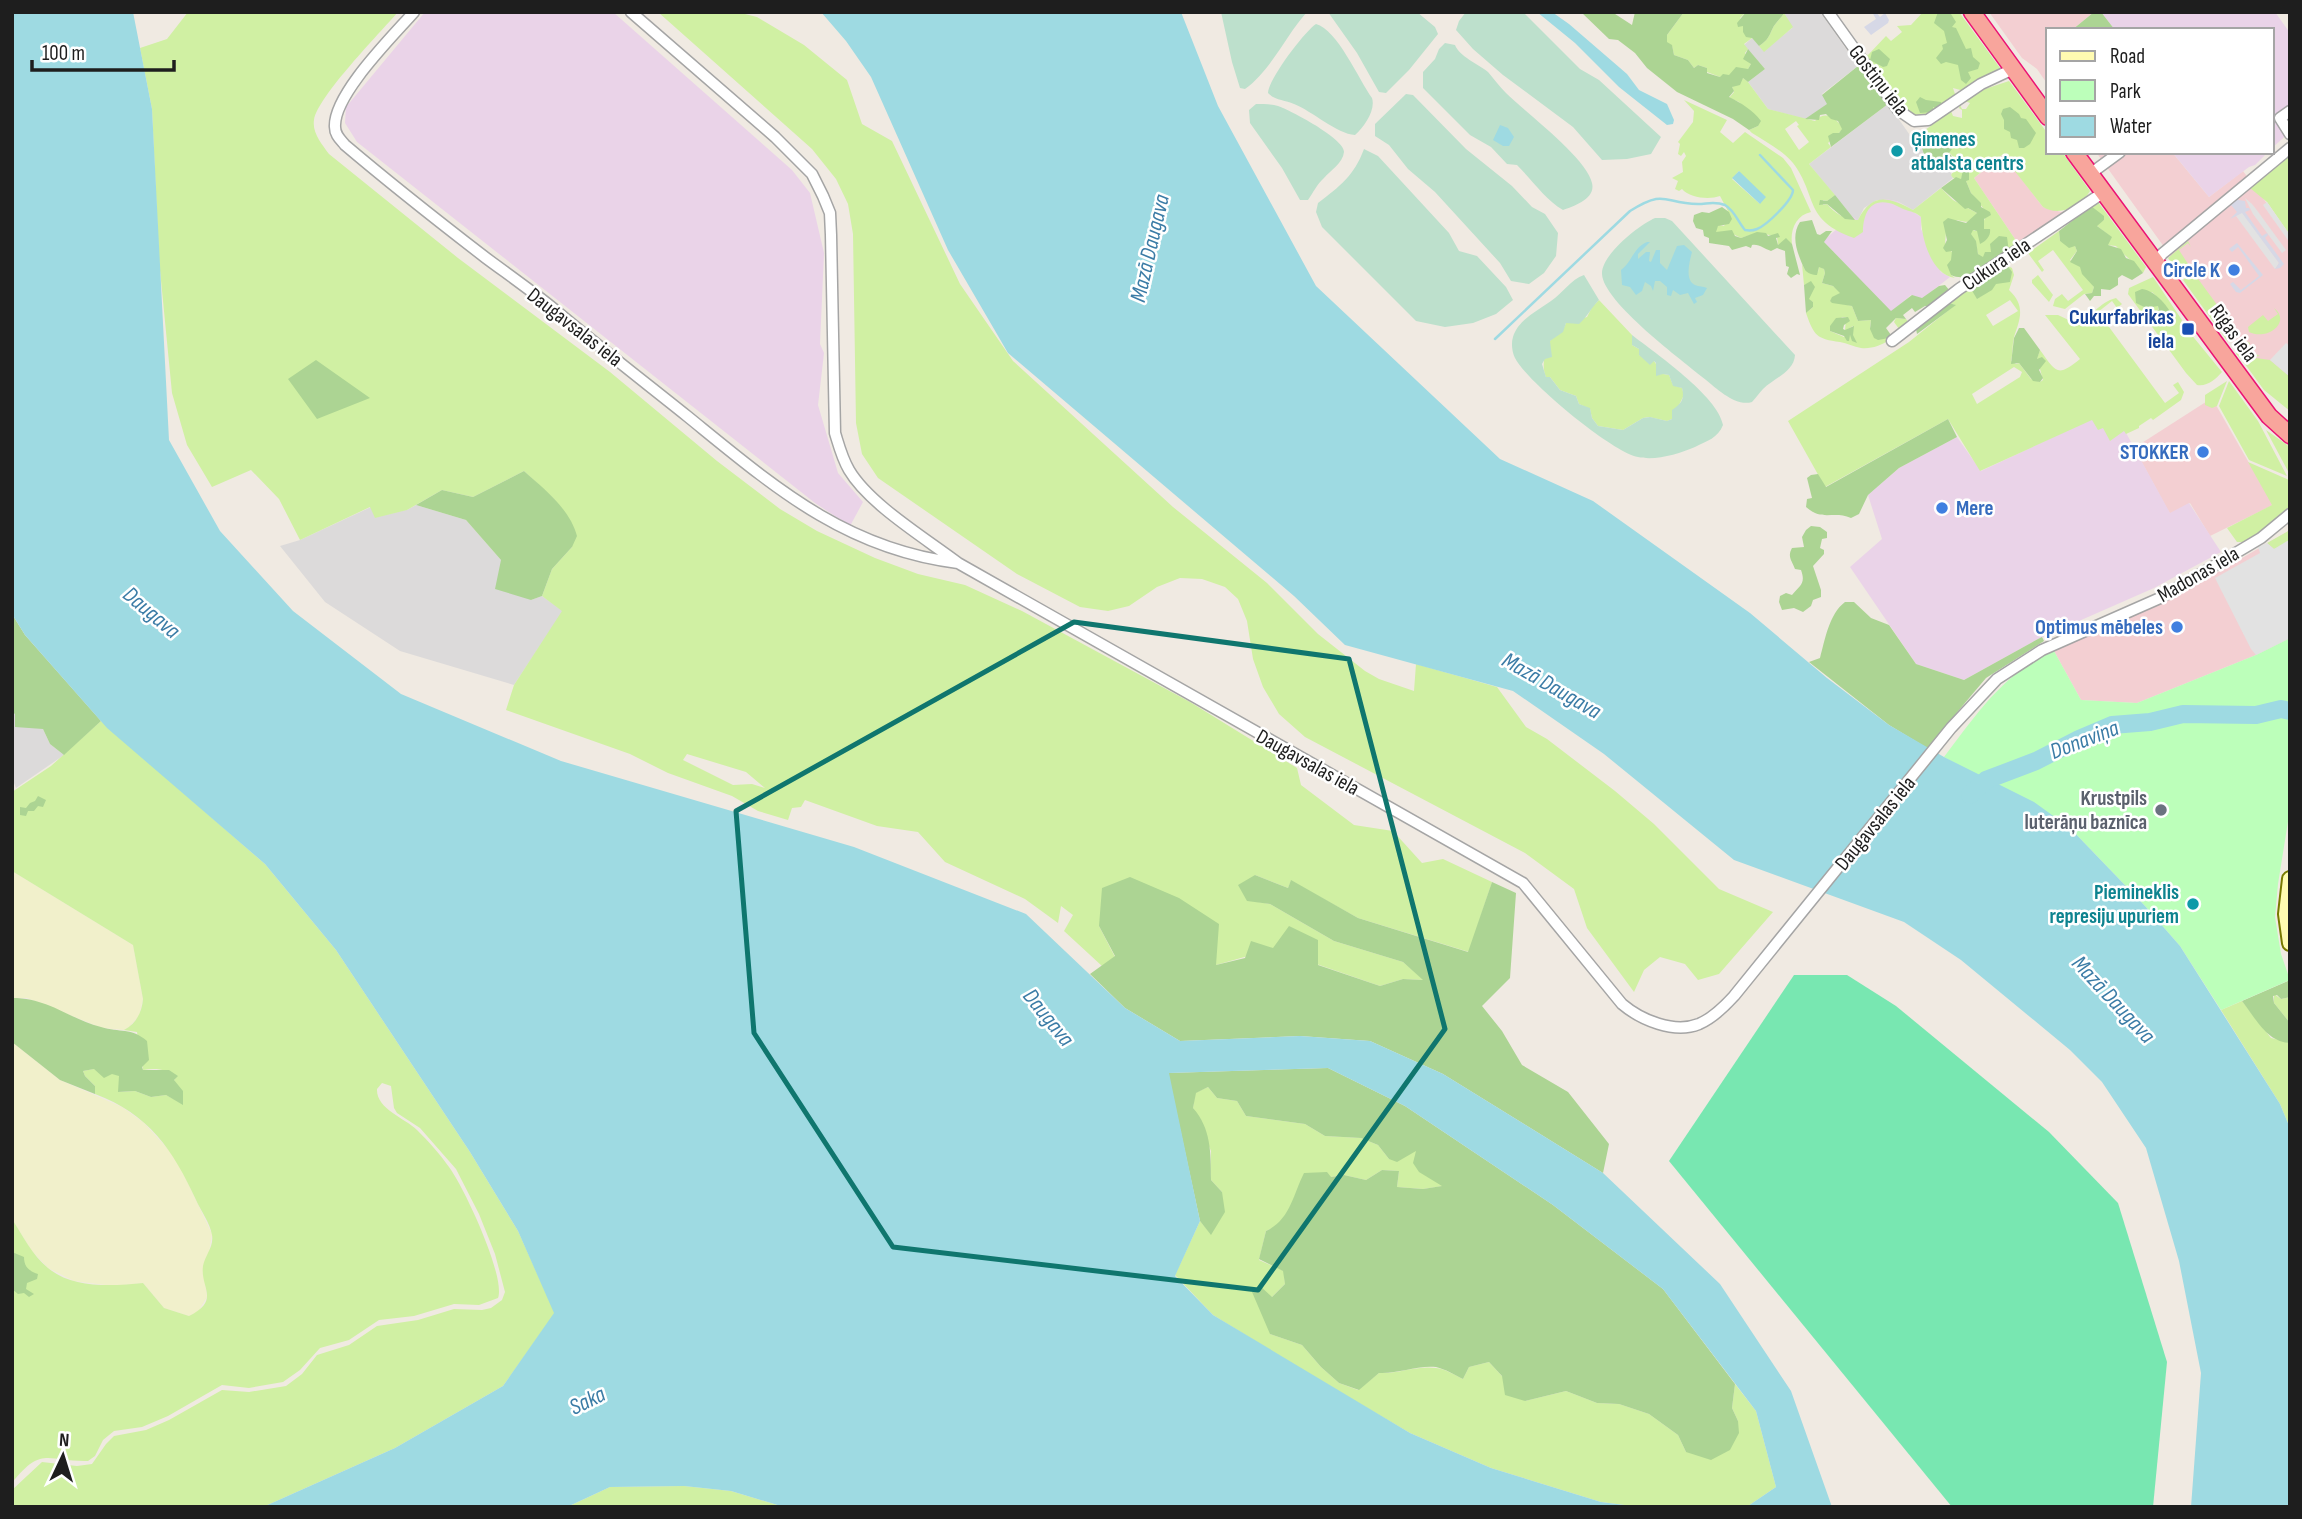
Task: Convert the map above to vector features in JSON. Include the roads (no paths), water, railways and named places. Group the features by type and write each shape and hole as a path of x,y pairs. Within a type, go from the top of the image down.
{"highway":[{"path":"1972,12 2046,114"},
{"name":"Rīgas iela","path":"2075,154 2274,422 2290,435"},
{"name":"Rīgas iela","path":"2260,403 2290,425"}],"main road":[{"path":"2290,879 2286,914 2290,943"}],"street":[{"name":"Daugavsalas iela","path":"414,12 342,99 335,126 337,136 345,145 406,197 554,309 800,504 851,533 894,550 958,564"},
{"name":"Daugavsalas iela","path":"631,12 775,137 812,174 830,213 835,433 849,470 861,487 958,564 1523,883 1633,1014 1678,1027 1695,1026 1723,1008 1773,950 1951,728"},
{"name":"Gostiņu iela","path":"1828,12 1898,110 1914,121 1928,120 1981,84 2013,69"},
{"path":"2274,110 2290,134"},
{"path":"2280,118 2290,111"},
{"path":"2156,263 2161,254 2290,148"},
{"path":"2090,174 2117,154"},
{"name":"Cukura iela","path":"1892,341 1959,289 2104,192"},
{"name":"Madonas iela","path":"2270,531 2290,514"},
{"name":"Madonas iela","path":"1951,728 1988,687 2042,650 2160,598 2270,531 2290,522"}],"water":[{"path":"12,12 133,12 152,109 169,440 220,531 293,611 401,694 561,761 854,847 1026,914 1125,1008 1180,1041 1300,1036 1370,1041 1443,1074 1603,1173 1720,1284 1791,1391 1832,1507 1726,1507 1748,1506 1776,1487 1756,1411 1663,1289 1553,1205 1405,1106 1328,1068 1169,1073 1200,1221 1175,1276 1213,1315 1410,1433 1491,1468 1601,1502 1640,1507 784,1507 731,1491 684,1486 610,1487 567,1507 263,1507 395,1448 503,1386 554,1313 518,1231 470,1152 336,950 265,864 107,728 25,635 12,614"},
{"name":"Mazā Daugava","path":"821,12 1181,12 1218,106 1316,286 1500,459 1593,501 1750,613 1827,678 1889,725 1944,757 2034,802 2070,828 2180,946 2280,1104 2290,1128 2290,1507 2191,1507 2201,1373 2179,1261 2146,1148 2102,1082 2070,1050 1961,960 1904,922 1734,860 1604,754 1513,691 1345,645 1294,596 1008,353 948,250 871,77 846,41"},
{"path":"1537,12 1552,12 1569,24 1627,74 1639,90 1667,104 1674,120 1673,124 1667,125 1619,87 1575,43"},
{"path":"1500,125 1508,128 1514,137 1509,146 1503,146 1493,140"},
{"path":"1739,171 1766,197 1760,204 1732,178"},
{"path":"1650,242 1638,254 1638,259 1650,252 1651,262 1656,250 1660,250 1660,263 1667,270 1677,246 1684,245 1692,252 1690,279 1695,285 1707,288 1703,295 1695,298 1697,302 1694,304 1688,293 1680,295 1673,290 1671,296 1667,295 1667,287 1660,281 1655,281 1653,291 1645,282 1642,291 1636,295 1630,287 1622,285 1621,270"}],"waterway":[{"path":"1495,339 1630,211 1651,200 1721,204 1731,210 1745,230 1761,227 1784,206 1793,190 1760,155"},
{"name":"Donaviņa","path":"1970,795 1986,780 2036,761 2112,725 2150,722 2183,714 2256,715 2281,709 2290,711"}],"place":[{"name":"Ģimenes atbalsta centrs","path":"1897,151"},
{"name":"Circle K","path":"2234,270"},
{"name":"Cukurfabrikas iela","path":"2188,329"},
{"name":"STOKKER","path":"2203,452"},
{"name":"Mere","path":"1942,508"},
{"name":"Optimus mēbeles","path":"2177,627"},
{"name":"Krustpils luterāņu baznīca","path":"2161,810"},
{"name":"Piemineklis represiju upuriem","path":"2193,904"}],"water label":[{"name":"Daugava","path":"152,612"},
{"name":"Daugava","path":"1049,1017"},
{"name":"Saka","path":"587,1400"}]}
